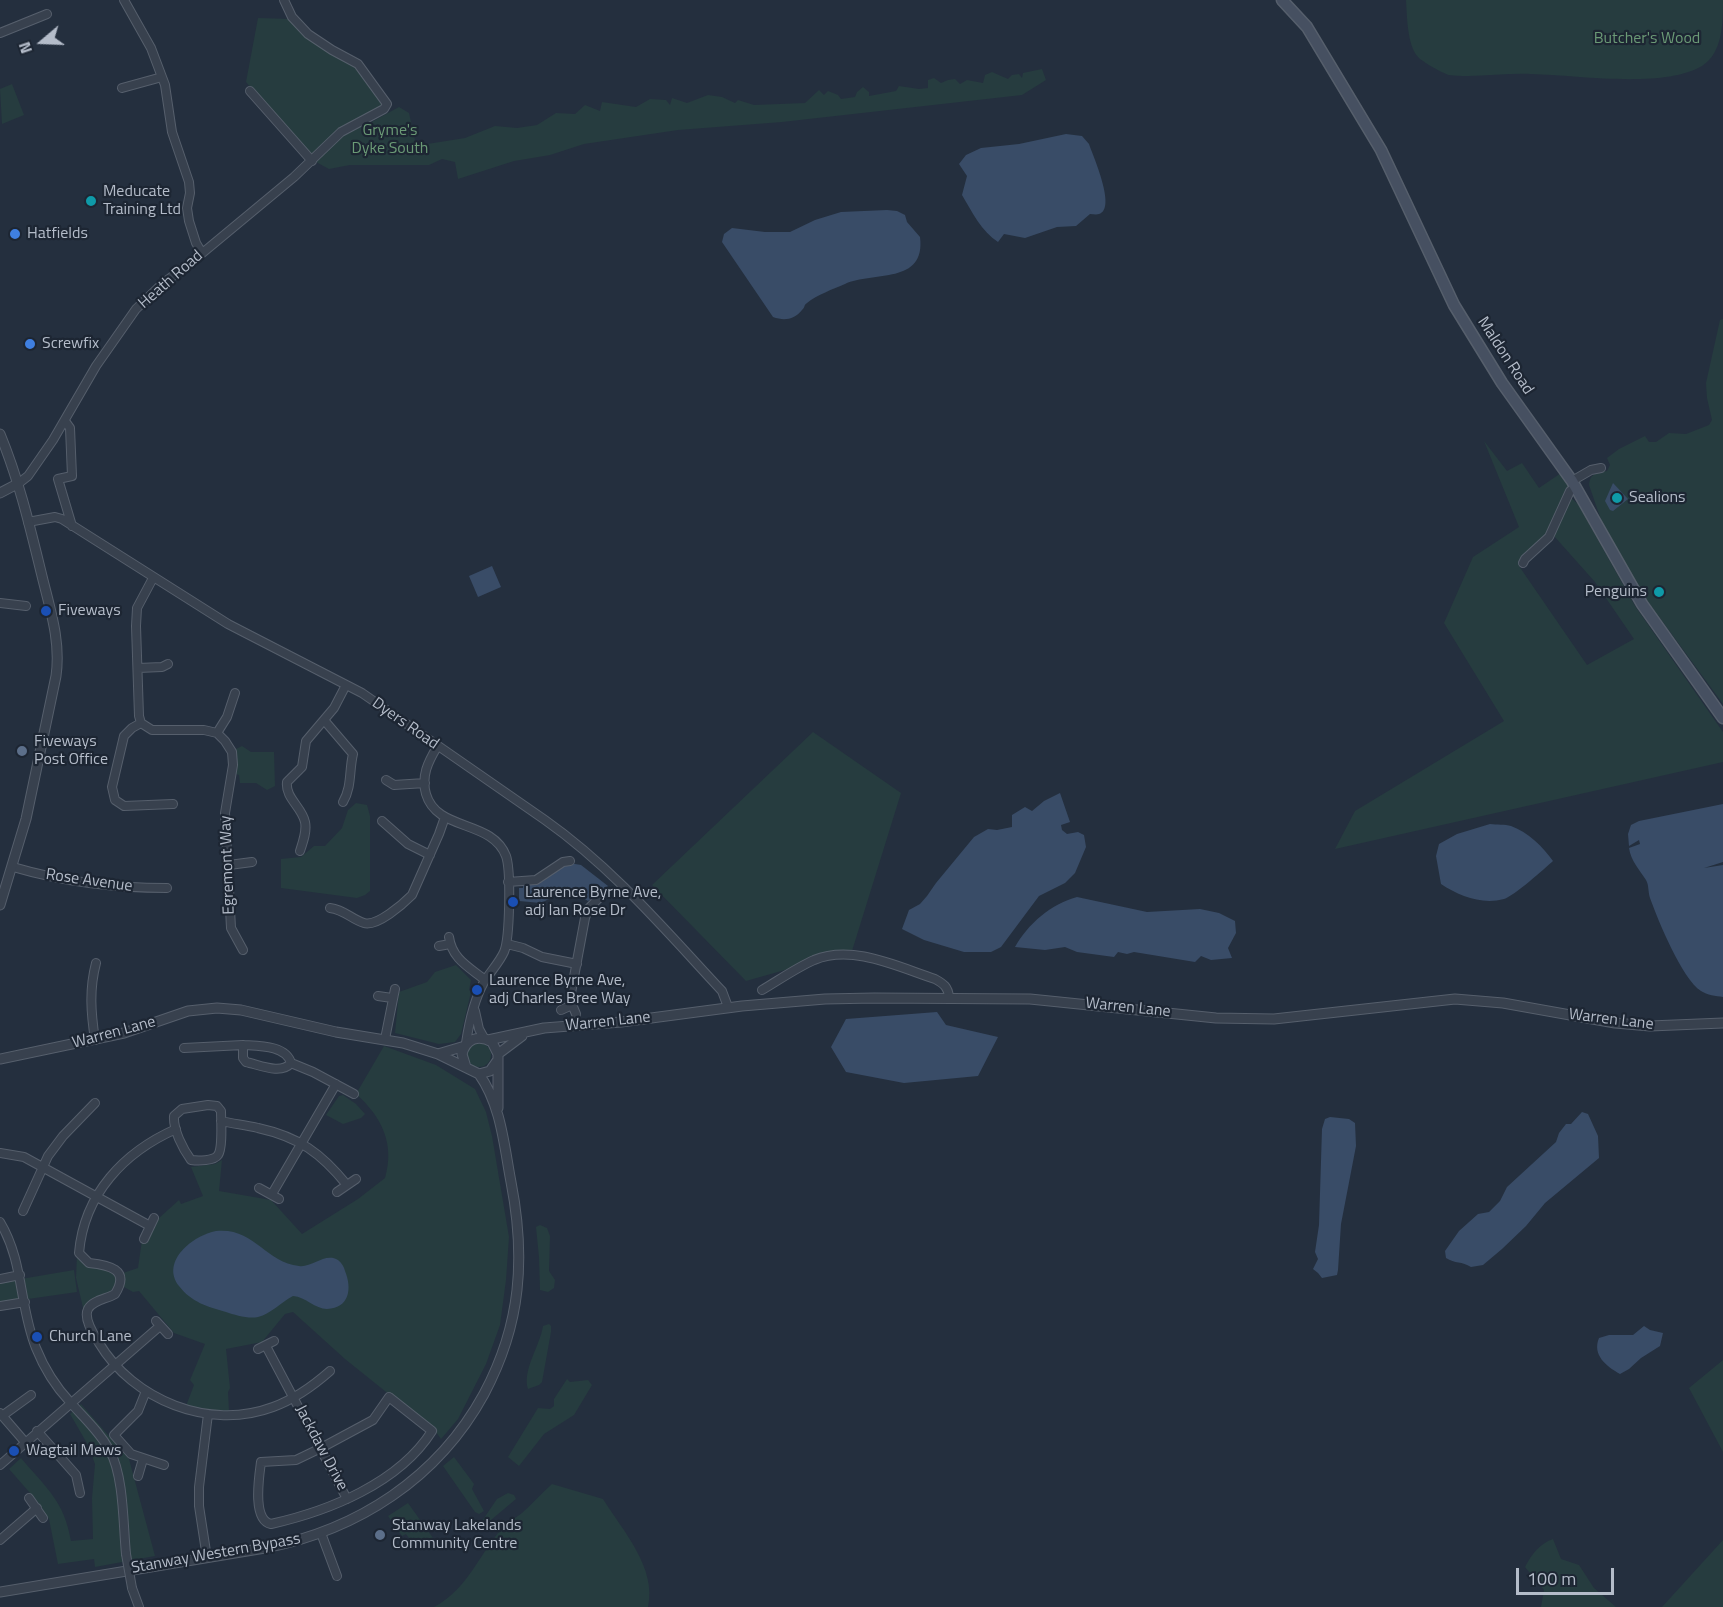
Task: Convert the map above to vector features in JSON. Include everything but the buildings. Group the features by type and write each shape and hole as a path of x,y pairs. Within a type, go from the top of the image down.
{"main road":[{"name":"Maldon Road","path":"1282,0 1306,27 1381,150 1454,305 1502,383 1574,484 1642,604 1723,718"}],"street":[{"path":"124,0 151,48 162,77 172,132 189,182 190,193 187,208 189,221 202,253"},
{"name":"Heath Road","path":"19,483 28,476 65,421 96,366 136,309 161,285 312,161 341,132 377,114 387,104 358,64 308,34 292,17 284,0"},
{"path":"0,33 47,14"},
{"path":"122,88 162,77"},
{"path":"250,91 312,161"},
{"path":"65,421 70,428 72,476 58,479 72,526"},
{"path":"0,434 19,483 55,629 58,664 29,809 0,905"},
{"path":"1524,563 1525,559 1549,537 1574,484 1591,470 1601,468"},
{"path":"0,493 19,483"},
{"name":"Dyers Road","path":"28,522 55,517 62,519 228,624 362,693 567,835 617,880 722,991 728,1007"},
{"path":"153,578 137,608 138,707 141,723 152,730 204,730 217,733 227,717 235,693"},
{"path":"0,603 26,606"},
{"path":"138,668 162,667 168,664"},
{"path":"300,850 305,822 288,793 287,782 302,766 306,741 334,708 346,685"},
{"path":"324,720 353,754 349,771 350,788 343,802"},
{"path":"141,723 124,736 112,787 115,800 124,806 173,804"},
{"name":"Egremont Way","path":"217,733 232,752 233,765 225,813 231,928 241,939 243,950"},
{"path":"437,747 426,768 424,783 431,805 445,817 476,828 497,842 507,859 507,944 478,994 462,1059 466,1067"},
{"path":"386,780 394,785 424,783"},
{"path":"330,908 345,911 364,923 382,921 412,895 445,817"},
{"path":"382,821 408,844 430,855"},
{"path":"508,882 536,880 562,862 570,861"},
{"path":"229,865 252,862"},
{"name":"Rose Avenue","path":"13,867 87,884 128,888 167,888"},
{"path":"576,1014 572,1005 571,993 585,918 589,908 602,895"},
{"path":"439,946 449,941 452,952 458,959 485,980"},
{"path":"507,944 523,948 542,957 577,964"},
{"path":"762,990 813,961 829,956 851,955 866,957 935,979 943,983 948,990 949,997"},
{"path":"95,1040 90,987 96,963"},
{"path":"385,1039 394,988"},
{"path":"378,996 392,998"},
{"name":"Warren Lane","path":"438,1054 465,1045 476,1038 486,1039 532,1031 728,1007 825,999 949,997 1030,999 1216,1018 1274,1019 1455,999 1503,1003 1615,1023 1650,1026 1723,1023"},
{"path":"561,1010 572,1005"},
{"name":"Warren Lane","path":"0,1059 124,1034 188,1011 217,1008 241,1010 336,1032 385,1039 438,1054 479,1074 490,1071 497,1058 514,1041 532,1031"},
{"path":"475,1010 479,1029 495,1046 497,1058"},
{"path":"184,1048 209,1045 266,1047 283,1052 289,1057 291,1063 354,1094"},
{"path":"243,1045 243,1058 246,1062 281,1070 287,1068 291,1063"},
{"name":"Stanway Western Bypass","path":"0,1592 292,1543 361,1516 385,1502 429,1468 465,1426 492,1378 502,1354 517,1293 519,1263 514,1197 498,1113 497,1058"},
{"name":"Stanway Western Bypass","path":"479,1074 490,1092 498,1113"},
{"path":"272,1194 336,1084"},
{"path":"23,1211 42,1167 63,1136 95,1103"},
{"path":"217,1106 221,1112 218,1156 197,1161 191,1160 186,1154 176,1129 173,1119 182,1109 217,1106"},
{"path":"221,1121 258,1127 302,1142 326,1162 347,1185"},
{"path":"176,1129 140,1147 108,1178 96,1197 80,1240 79,1253 89,1263 108,1265 118,1272 120,1282 115,1294 92,1304 87,1315 96,1339 114,1365 146,1392 184,1409 208,1413 236,1415 272,1408 311,1388 330,1371"},
{"path":"0,1153 24,1157 96,1197 152,1222 144,1239"},
{"path":"337,1192 356,1179"},
{"path":"259,1188 279,1199"},
{"path":"0,1222 11,1240 34,1343 42,1364 70,1403 104,1441 116,1464 120,1482 126,1554 132,1588 139,1607"},
{"path":"0,1279 20,1275"},
{"path":"0,1306 25,1302"},
{"path":"1,1461 114,1365 158,1324 168,1334"},
{"name":"Jackdaw Drive","path":"274,1341 262,1348 294,1398 347,1499"},
{"path":"146,1392 138,1411 114,1435 131,1454 164,1465"},
{"path":"25,1442 1,1414 31,1395"},
{"path":"388,1397 432,1431 416,1453 396,1470 347,1499 332,1506 279,1522 266,1523 262,1518 258,1501 261,1462 296,1460 321,1448 373,1420 388,1397"},
{"path":"207,1558 199,1506 199,1487 208,1413"},
{"path":"37,1431 76,1474 80,1493"},
{"path":"138,1476 143,1459"},
{"path":"29,1498 43,1518"},
{"path":"0,1540 37,1508"},
{"path":"321,1533 337,1576"}],"green space":[{"name":"Butcher's Wood","path":"1406,0 1723,0 1723,18 1718,45 1714,53 1702,66 1685,73 1643,79 1531,74 1459,76 1442,72 1414,52 1407,21"},
{"path":"258,18 291,19 350,59 387,104 312,158 246,82"},
{"name":"Gryme's Dyke South","path":"1042,69 1046,80 1022,95 782,122 678,130 584,144 550,155 514,161 458,179 455,162 442,159 429,165 350,165 329,169 316,162 349,130 368,124 399,107 409,113 417,149 421,145 465,138 495,126 517,128 537,125 556,113 575,114 585,105 600,111 602,102 636,107 650,99 666,100 670,105 672,98 687,103 708,95 722,97 735,103 738,100 754,105 805,103 819,90 824,95 828,91 838,95 841,99 855,97 863,87 869,92 869,96 896,91 899,86 928,88 928,80 934,78 941,83 955,79 960,84 967,80 983,83 985,75 992,72 1008,79 1012,75 1019,74 1022,78 1023,73"},
{"path":"12,84 24,115 2,124 0,89"},
{"path":"1723,319 1723,704 1643,595 1607,537 1589,485 1592,476 1607,471 1610,465 1607,458 1645,436 1649,442 1656,442 1669,433 1686,434 1709,425 1712,420 1706,383 1720,320"},
{"path":"1484,441 1507,471 1522,463 1539,488 1561,473 1570,487 1546,535 1519,566 1587,665 1634,639 1595,582 1554,536 1570,497 1578,504 1635,606 1723,732 1723,762 1335,849 1355,811 1504,721 1444,623 1473,557 1519,527"},
{"path":"813,732 901,793 852,951 746,981 652,885"},
{"path":"242,746 251,752 274,752 275,786 267,790 256,783 240,783 239,775 236,774 234,750"},
{"path":"356,803 367,805 370,816 370,891 357,898 281,888 281,859 301,857 314,846 325,846 342,828 348,810"},
{"path":"456,965 471,980 469,990 471,992 461,1034 455,1042 439,1044 395,1033 399,992 427,982 435,972"},
{"path":"479,1043 488,1046 491,1055 488,1064 479,1067 470,1064 467,1055 470,1046"},
{"path":"384,1046 436,1065 475,1089 486,1112 492,1136 509,1237 506,1280 500,1325 486,1364 458,1419 441,1439 436,1432 345,1359 293,1312 285,1314 262,1342 226,1349 230,1388 228,1392 229,1411 186,1406 194,1385 190,1380 205,1344 174,1333 139,1291 133,1292 124,1287 123,1273 138,1268 142,1240 148,1241 159,1218 179,1200 181,1204 203,1196 191,1167 215,1164 222,1160 219,1191 271,1200 302,1234 358,1199 385,1178 388,1154 384,1132 373,1112 356,1094"},
{"path":"343,1095 365,1114 361,1118 343,1124 326,1115 339,1096"},
{"path":"540,1225 547,1228 550,1236 549,1271 555,1280 554,1288 548,1292 540,1290 536,1227"},
{"path":"77,1254 86,1263 114,1273 116,1279 110,1292 84,1312 76,1278"},
{"path":"74,1270 77,1292 0,1303 0,1282 11,1277 15,1280"},
{"path":"549,1324 551,1332 542,1382 528,1389 529,1366 543,1326"},
{"path":"1723,1360 1723,1452 1689,1388"},
{"path":"567,1379 570,1382 588,1380 592,1385 574,1415 544,1434 519,1466 508,1457 538,1408 550,1409 554,1406 554,1399"},
{"path":"81,1404 129,1459 155,1556 95,1567 94,1559 58,1564 49,1519 37,1501 9,1469 21,1458 53,1495 64,1515 71,1541 93,1539 92,1498 95,1464 88,1445 70,1414"},
{"path":"454,1457 474,1484 472,1489 484,1511 479,1514 475,1512 443,1466"},
{"path":"552,1484 603,1499 643,1564 648,1578 648,1607 434,1607 456,1591 503,1527 522,1513"},
{"path":"508,1493 514,1495 516,1499 485,1525 482,1521 497,1499"},
{"path":"408,1503 433,1538 417,1549 406,1534 402,1536 388,1516"},
{"path":"1553,1539 1561,1559 1579,1565 1594,1588 1616,1607 1541,1607 1544,1590 1525,1567 1536,1550"},
{"path":"1723,1540 1723,1607 1662,1607"}],"water":[{"path":"1066,134 1082,136 1089,144 1105,193 1104,210 1099,214 1090,214 1076,226 1057,227 1025,238 1004,234 998,242 992,238 982,227 962,195 967,176 959,164 966,155 981,148 1019,144"},
{"path":"887,210 905,215 907,222 920,237 920,252 915,263 895,274 857,280 830,290 811,300 796,316 789,319 773,317 722,242 724,234 732,228 790,232 815,220 841,212"},
{"name":"Sealions","path":"1613,483 1628,499 1613,511 1605,501"},
{"path":"492,566 501,587 478,597 469,576"},
{"path":"1060,793 1070,822 1061,825 1062,830 1067,834 1078,832 1084,835 1086,847 1075,873 1065,883 1039,896 1001,947 991,952 964,952 924,940 902,929 909,910 920,904 974,837 988,829 1012,827 1012,815 1025,807 1032,811 1044,801"},
{"path":"1723,804 1723,862 1704,868 1723,865 1723,997 1701,991 1679,962 1649,896 1647,882 1630,853 1629,848 1640,844 1639,840 1629,846 1628,834 1631,825 1639,821"},
{"path":"1490,824 1509,825 1523,832 1540,845 1553,861 1522,888 1509,897 1496,901 1471,898 1441,884 1436,856 1439,844 1457,834"},
{"path":"569,863 581,865 608,886 588,901 569,889 541,903 519,901 519,888"},
{"path":"1077,897 1147,912 1200,909 1219,913 1235,921 1236,933 1228,948 1232,958 1211,960 1201,956 1195,962 1134,952 1127,954 1118,952 1114,957 1077,952 1065,947 1045,950 1015,947 1041,916 1067,900"},
{"path":"937,1012 946,1025 998,1037 978,1076 904,1083 846,1072 831,1047 846,1019"},
{"path":"1582,1112 1588,1114 1598,1136 1599,1158 1545,1203 1526,1226 1483,1265 1471,1267 1446,1258 1445,1251 1459,1231 1478,1214 1489,1212 1500,1201 1507,1187 1556,1142 1566,1124 1571,1124"},
{"path":"1330,1117 1349,1119 1355,1123 1356,1146 1341,1224 1337,1275 1322,1278 1313,1269 1318,1259 1315,1252 1319,1225 1322,1129 1325,1119"},
{"path":"216,1231 240,1234 277,1258 299,1266 328,1258 338,1260 347,1277 348,1290 345,1301 335,1308 327,1309 293,1296 258,1317 237,1315 200,1303 179,1286 174,1277 174,1267 182,1251 190,1244 207,1233"},
{"path":"1644,1326 1663,1333 1660,1346 1620,1374 1599,1355 1597,1344 1599,1338 1609,1335 1633,1335"}],"place":[{"name":"Meducate Training Ltd","path":"91,201"},
{"name":"Hatfields","path":"15,234"},
{"name":"Screwfix","path":"30,344"},
{"name":"Sealions","path":"1617,498"},
{"name":"Penguins","path":"1659,592"},
{"name":"Fiveways","path":"46,611"},
{"name":"Fiveways Post Office","path":"22,751"},
{"name":"Laurence Byrne Ave, adj Ian Rose Dr","path":"513,902"},
{"name":"Laurence Byrne Ave, adj Charles Bree Way","path":"477,990"},
{"name":"Church Lane","path":"37,1337"},
{"name":"Wagtail Mews","path":"14,1451"},
{"name":"Stanway Lakelands Community Centre","path":"380,1535"}]}
